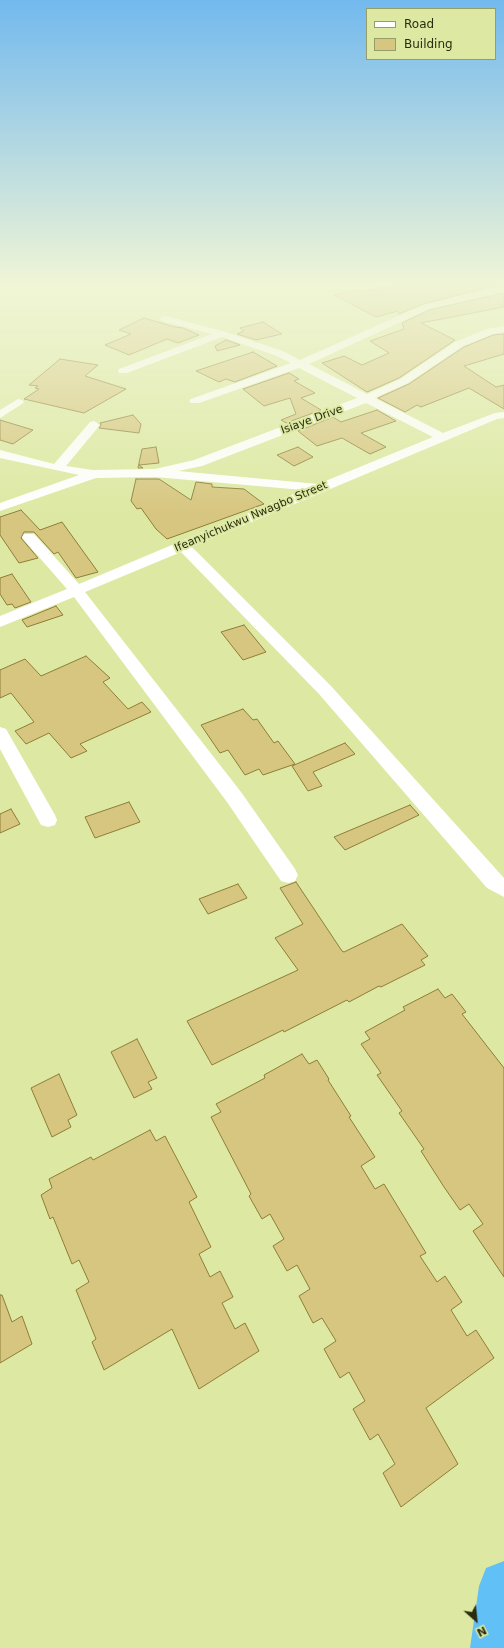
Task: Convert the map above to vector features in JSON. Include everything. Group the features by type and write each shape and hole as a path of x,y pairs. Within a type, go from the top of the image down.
{"street":[{"path":"123,371 147,362"},
{"path":"298,362 443,438"},
{"path":"195,401 307,362"},
{"name":"Isiaye Drive","path":"155,473 198,463 368,398 404,381 432,362"},
{"path":"0,415 18,402"},
{"name":"Ifeanyichukwu Nwagbo Street","path":"0,622 320,488 495,416 504,414"},
{"path":"57,468 94,425"},
{"path":"0,454 57,468 93,474 155,473 320,488"},
{"path":"0,507 93,474"},
{"path":"30,537 77,591 144,681 234,797 288,876"},
{"path":"183,546 325,690 494,882 504,889"},
{"path":"0,733 48,820"}],"building":[{"path":"57,362 78,362 98,365 85,376 126,389 84,413 24,399 39,389 35,388 38,386 29,385"},
{"path":"223,362 270,362 277,366 235,382 226,379 219,382 196,371"},
{"path":"356,362 362,365 369,362 423,362 399,378 367,392 322,363"},
{"path":"442,362 478,362 464,366 496,387 504,385 504,409 469,388 421,407 417,405 405,412 378,398 409,384"},
{"path":"289,373 299,379 294,381 315,393 301,398 321,410 286,423 281,420 296,414 290,398 264,406 243,389"},
{"path":"377,410 396,421 361,433 386,447 370,454 342,438 317,446 298,431 333,417 341,422"},
{"path":"133,415 141,424 139,433 99,428 101,425 100,423"},
{"path":"0,420 33,430 13,444 0,440"},
{"path":"156,447 159,463 139,465 143,468 138,468 142,449"},
{"path":"298,447 313,457 294,466 277,455"},
{"path":"136,479 159,479 191,500 196,482 212,484 212,487 244,489 264,504 167,539 156,529 141,508 137,509 131,501"},
{"path":"21,510 40,530 62,522 98,572 76,578 58,552 54,554 34,532 24,532 21,538 38,558 19,563 0,535 0,517"},
{"path":"12,574 31,602 15,608 12,604 7,605 0,594 0,578"},
{"path":"56,606 63,615 27,627 22,620"},
{"path":"244,625 266,652 243,660 221,632"},
{"path":"86,656 110,678 103,682 128,709 142,702 151,712 80,744 87,751 71,758 49,733 26,744 15,731 34,722 11,693 0,698 0,670 25,659 41,676"},
{"path":"243,709 253,720 257,719 274,743 278,741 295,764 263,775 259,769 245,775 228,750 220,753 201,725"},
{"path":"345,743 355,754 313,772 322,786 308,791 292,766"},
{"path":"129,802 140,822 95,838 85,817"},
{"path":"410,805 419,815 345,850 334,837"},
{"path":"11,809 20,824 0,833 0,814"},
{"path":"296,882 342,951 344,952 402,924 428,956 421,960 425,965 381,987 379,986 349,1002 347,1000 284,1032 283,1030 212,1065 187,1021 298,970 275,938 303,924 280,888"},
{"path":"238,884 247,898 208,914 199,899"},
{"path":"438,989 445,998 452,994 466,1012 462,1014 504,1068 504,1277 473,1231 483,1224 469,1204 460,1210 444,1187 421,1151 424,1149 399,1113 402,1111 377,1075 381,1073 361,1044 370,1039 365,1032 405,1010 403,1007"},
{"path":"137,1039 157,1078 148,1082 152,1089 134,1098 111,1052"},
{"path":"302,1054 309,1064 317,1060 351,1116 349,1117 375,1157 361,1166 375,1189 384,1184 426,1253 420,1256 437,1282 445,1276 462,1302 451,1310 467,1336 476,1330 494,1358 426,1408 458,1464 401,1507 383,1473 395,1464 378,1434 370,1440 353,1409 365,1401 349,1372 340,1378 324,1349 336,1341 322,1318 313,1323 299,1296 310,1289 297,1265 287,1271 273,1246 284,1239 270,1214 262,1219 249,1196 251,1194 211,1117 221,1112 216,1104 265,1078 264,1075"},
{"path":"59,1074 77,1115 68,1120 71,1127 52,1137 31,1088"},
{"path":"150,1130 156,1141 165,1136 197,1197 189,1202 211,1247 199,1254 210,1277 220,1271 233,1297 222,1303 235,1329 245,1323 259,1351 199,1389 172,1329 104,1370 92,1342 96,1339 76,1290 89,1282 79,1260 72,1264 53,1217 50,1219 41,1195 52,1188 49,1179 91,1157 93,1160"},
{"path":"0,1295 2,1295 12,1322 22,1316 32,1344 0,1363"}],"waterway":[{"path":"496,1648 504,1586"}]}
